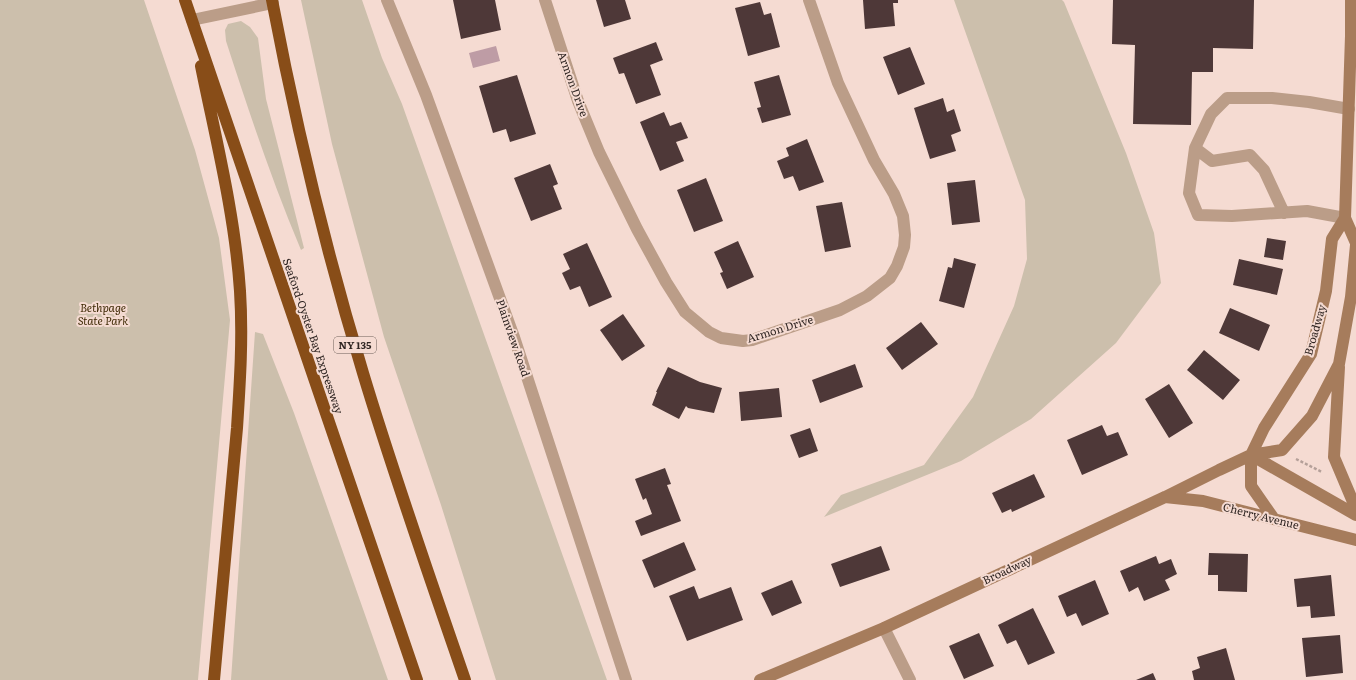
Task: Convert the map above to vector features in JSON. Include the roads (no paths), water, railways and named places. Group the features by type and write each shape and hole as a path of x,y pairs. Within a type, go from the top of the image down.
{"highway":[{"name":"Seaford-Oyster Bay Expressway","path":"185,0 417,680"},
{"name":"NY 135","path":"273,2 304,152 360,364 465,680"},
{"path":"192,20 231,222 240,289 241,318 241,358 237,420 214,680"}],"main road":[{"name":"Broadway","path":"760,680 884,628 1165,497 1251,455 1282,450 1312,416 1339,364 1351,297 1356,244 1346,218 1349,109 1354,35 1351,0"},
{"name":"Broadway","path":"1251,455 1264,428 1311,354 1326,291 1332,239 1346,218"},
{"path":"1339,364 1334,457 1356,510"},
{"path":"1274,519 1251,486 1251,455 1356,515"},
{"name":"Cherry Avenue","path":"1165,497 1203,501 1356,540"}],"street":[{"name":"Plainview Road","path":"387,0 426,95 514,337 626,680"},
{"name":"Armon Drive","path":"545,0 578,101 599,152 636,229 666,282 685,312 709,332 721,338 743,341 752,340 840,310 867,296 890,278 897,266 904,247 905,235 903,216 874,160 838,83 809,0"},
{"path":"192,20 273,2"},
{"path":"1346,218 1307,211 1232,216 1198,215 1189,193 1195,148 1212,114 1227,98 1272,98 1309,102 1349,109"},
{"path":"1195,148 1212,161 1250,155 1264,170 1284,213"},
{"path":"884,628 910,680"}],"park label":[{"name":"Bethpage State Park","path":"103,314"}]}
